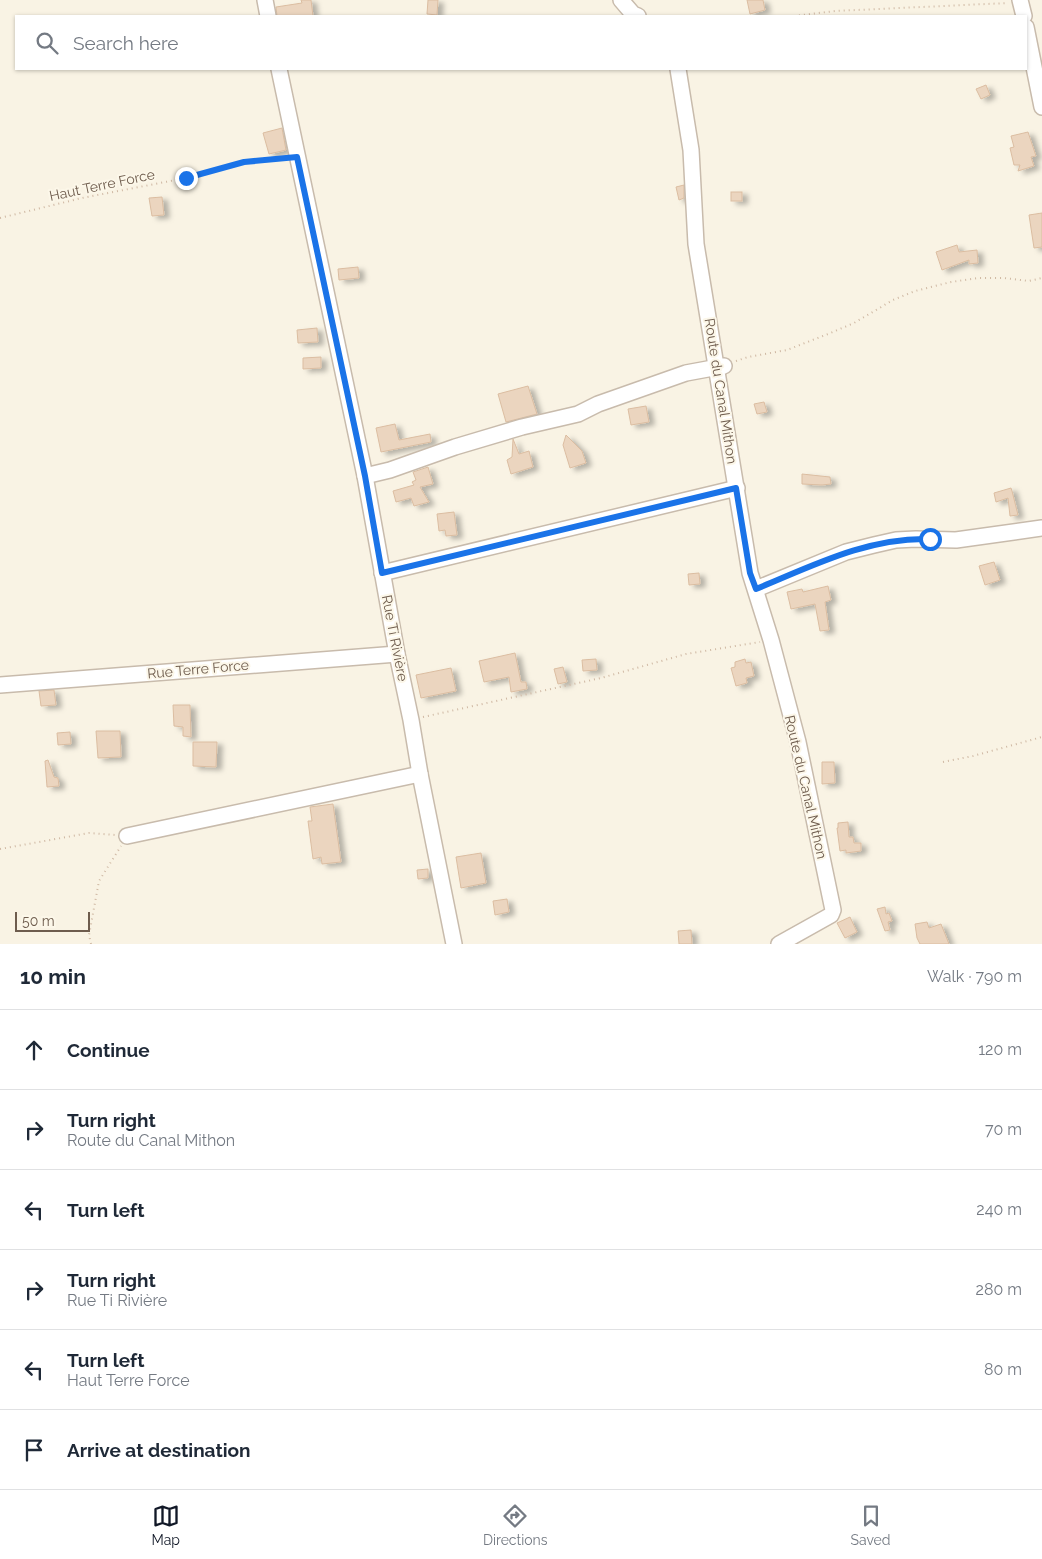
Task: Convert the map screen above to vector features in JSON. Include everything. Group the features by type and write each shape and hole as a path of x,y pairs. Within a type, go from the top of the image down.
{"street":[{"path":"265,0 268,15"},
{"path":"620,0 636,15"},
{"path":"1027,32 1042,106"},
{"name":"Rue Ti Rivière","path":"279,70 365,476 397,654 454,944"},
{"name":"Route du Canal Mithon","path":"678,70 691,150 696,244 720,366 736,488 750,573 771,640 798,742 834,910 831,915 779,944"},
{"path":"365,476 372,476 455,447 522,427 578,414 598,404 646,388 663,380 720,366"},
{"path":"382,573 736,488"},
{"path":"756,589 846,552 896,540 956,540 1042,528"},
{"name":"Rue Terre Force","path":"0,685 397,654"},
{"path":"127,836 420,774"}],"path":[{"path":"802,15 835,11 1022,6"},
{"name":"Haut Terre Force","path":"0,218 82,198 186,178 244,162 297,157"},
{"path":"720,366 748,357 787,350 854,323 893,300 915,291 951,282 978,278 1004,278 1029,281 1042,278"},
{"path":"411,720 601,678 686,654 771,640"},
{"path":"943,762 973,756 1042,737"},
{"path":"0,849 89,833 127,836 99,881 89,935 91,944"}],"building":[{"path":"301,0 311,0 313,15 277,15 276,7 302,3"},
{"path":"428,0 438,0 437,15 427,14"},
{"path":"747,0 763,0 765,10 750,14"},
{"path":"986,85 990,95 981,99 976,89"},
{"path":"282,128 286,150 269,154 263,133"},
{"path":"1028,132 1036,156 1031,157 1034,166 1018,171 1020,165 1014,165 1010,148 1014,147 1011,136"},
{"path":"684,185 684,198 679,200 676,187"},
{"path":"731,192 742,192 742,201 731,201"},
{"path":"162,197 164,215 152,216 149,198"},
{"path":"1042,213 1042,247 1034,248 1029,215"},
{"path":"957,245 959,252 977,250 978,263 969,264 969,260 942,270 936,252"},
{"path":"358,267 359,278 339,280 338,269"},
{"path":"317,328 318,342 298,343 297,330"},
{"path":"321,357 321,368 303,369 303,358"},
{"path":"528,386 537,414 506,422 498,394"},
{"path":"764,402 767,412 757,414 754,404"},
{"path":"646,406 649,422 631,425 628,409"},
{"path":"395,424 399,440 430,434 431,442 381,452 376,428"},
{"path":"566,435 582,451 586,463 570,468 563,445"},
{"path":"513,439 519,454 529,451 533,467 511,474 507,460 512,457"},
{"path":"428,467 433,484 420,487 429,502 414,506 411,498 396,502 393,491 414,485 412,482 416,480 413,472"},
{"path":"802,474 830,477 831,484 802,484"},
{"path":"1011,488 1018,515 1010,516 1008,498 996,502 994,493"},
{"path":"454,512 457,535 446,536 445,530 439,531 437,514"},
{"path":"994,562 1000,580 985,585 979,566"},
{"path":"699,573 700,584 689,585 688,574"},
{"path":"828,586 831,600 825,602 829,630 820,631 815,604 791,609 787,592 802,589 803,592"},
{"path":"515,653 521,682 526,682 527,689 511,692 509,677 484,682 479,661"},
{"path":"596,659 597,670 583,671 582,660"},
{"path":"745,659 746,663 751,662 754,676 746,678 747,683 736,686 731,668 735,667 735,662"},
{"path":"563,667 567,682 558,684 554,669"},
{"path":"451,668 456,691 421,698 416,675"},
{"path":"54,690 56,705 41,706 39,691"},
{"path":"173,705 190,705 191,737 183,736 183,727 174,726"},
{"path":"96,731 120,731 121,757 98,758"},
{"path":"70,732 71,744 58,745 57,733"},
{"path":"193,742 217,742 216,767 193,766"},
{"path":"48,760 54,777 58,778 59,786 47,787 45,761"},
{"path":"822,762 834,762 835,783 822,784"},
{"path":"333,804 341,862 322,864 321,857 313,859 308,821 312,821 310,807"},
{"path":"848,822 849,837 853,837 854,843 861,843 861,851 846,853 846,850 840,851 838,823"},
{"path":"481,853 486,883 461,888 456,857"},
{"path":"428,869 428,878 418,879 417,870"},
{"path":"507,899 509,912 495,915 493,901"},
{"path":"885,907 886,914 889,913 892,921 888,922 890,930 885,931 877,909"},
{"path":"850,917 857,932 845,938 837,923"},
{"path":"927,922 929,928 941,924 949,944 920,944 915,924"},
{"path":"691,930 692,944 679,944 678,931"}],"route":[{"path":"186,178 244,162 297,157 365,476 382,573 736,488 750,573 756,589 859,548 896,540 930,539"}]}
